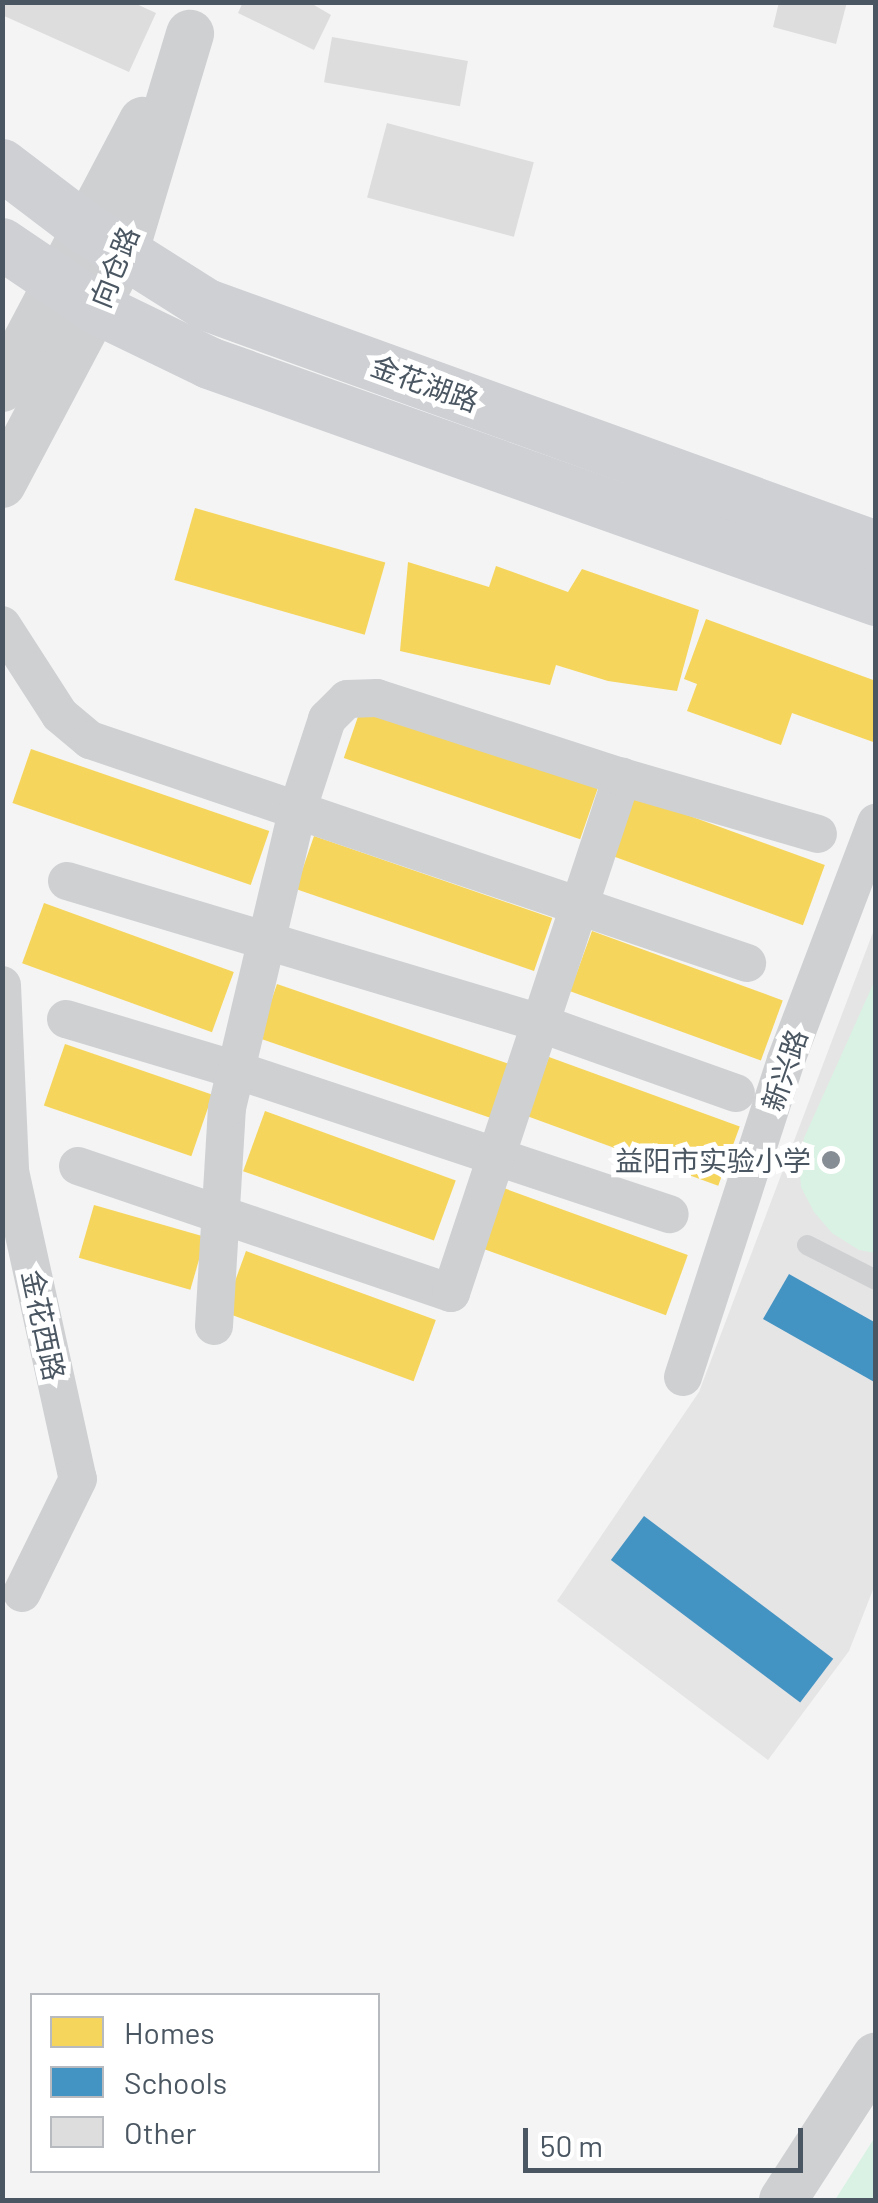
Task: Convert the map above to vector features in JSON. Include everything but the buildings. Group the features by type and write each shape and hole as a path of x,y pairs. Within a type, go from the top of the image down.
{"main road":[{"name":"金花湖路","path":"2,165 105,241 207,305 876,547"},
{"path":"2,244 78,296 210,363 876,600"}],"street":[{"name":"向仓路","path":"2,484 196,18"},
{"name":"向仓路","path":"2,388 78,296"},
{"path":"2,625 60,715 90,740 747,964"},
{"path":"214,1326 227,1108 297,810 327,719 347,698 377,698 622,778 818,834"},
{"path":"78,1166 450,1293 622,778"},
{"name":"新兴路","path":"683,1377 786,1060 876,823"},
{"path":"67,881 267,938 539,1023 736,1093"},
{"name":"金花西路","path":"2,985 10,1171 78,1480 22,1593"},
{"path":"66,1019 236,1070 670,1214"},
{"path":"783,2200 876,2056"}],"lane":[{"path":"808,1245 876,1280"}],"shaded area":[{"name":"益阳市实验小学","path":"875,927 876,1582 849,1651 768,1760 557,1601 699,1392"}],"green space":[{"path":"875,980 875,1253 859,1250 832,1233 814,1212 801,1187 799,1164 804,1138"},
{"path":"875,2137 875,2200 835,2200"}],"place":[{"name":"益阳市实验小学","path":"831,1160"}]}
